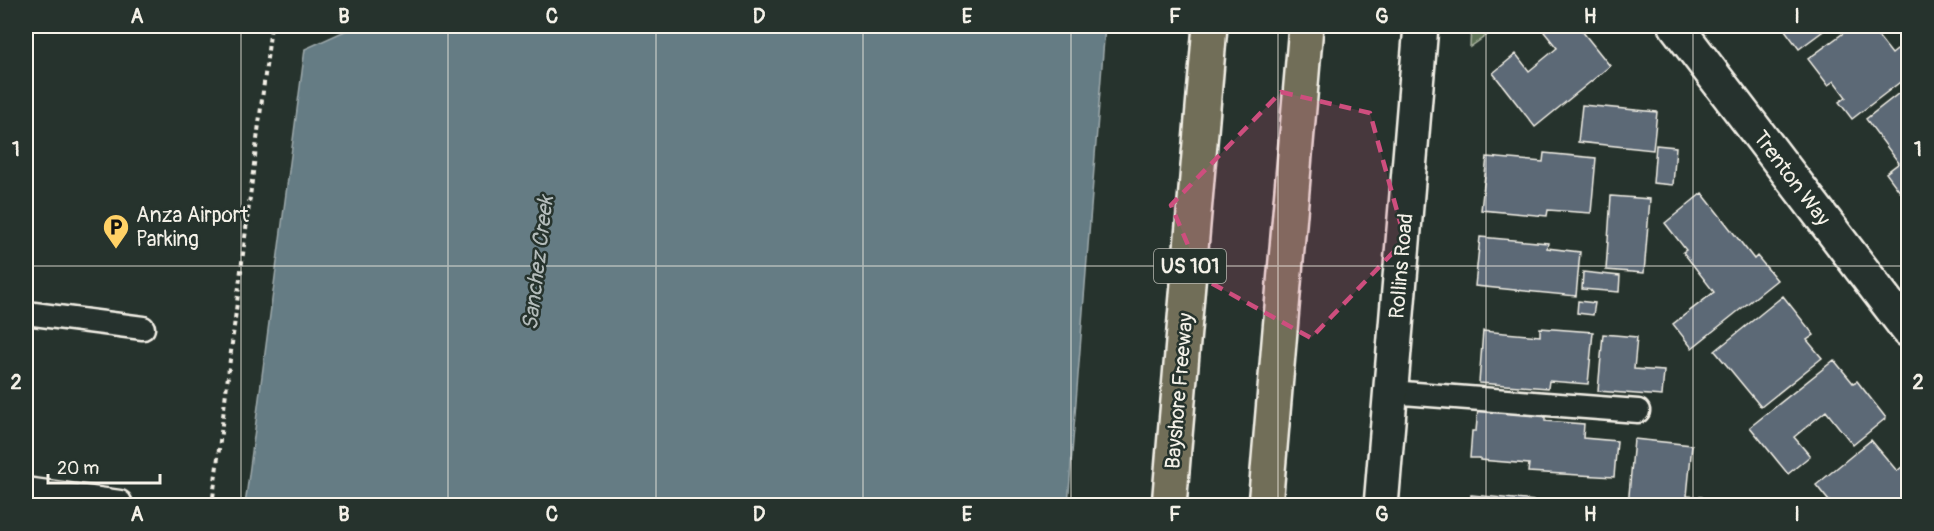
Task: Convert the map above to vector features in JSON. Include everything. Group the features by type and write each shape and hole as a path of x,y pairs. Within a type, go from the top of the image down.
{"highway":[{"name":"Bayshore Freeway","path":"1169,506 1210,26"},
{"path":"1265,506 1306,26"}],"street":[{"name":"Rollins Road","path":"1381,506 1421,26"},
{"name":"Trenton Way","path":"1676,26 1908,330"}],"lane":[{"path":"26,313 143,328"},
{"path":"1390,392 1638,411"},
{"path":"26,489 120,502"}],"path":[{"path":"212,506 271,26"}],"highlighted area":[{"path":"1281,92 1370,113 1405,240 1311,338 1202,278 1171,205"}],"green space":[{"path":"1471,26 1500,26 1470,47"}],"water":[{"name":"Sanchez Creek","path":"356,26 1105,26 1068,505 245,505 305,49"}],"building":[{"path":"1552,26 1578,26 1610,66 1535,127 1493,73 1516,54 1529,71 1557,48 1544,32"},
{"path":"1782,26 1830,26 1799,49"},
{"path":"1853,26 1870,26 1892,54 1908,41 1908,76 1852,119 1839,102 1846,97 1834,81 1828,85 1808,59"},
{"path":"1908,86 1908,185 1900,192 1886,173 1899,163 1866,119"},
{"path":"1582,105 1657,112 1653,150 1578,142"},
{"path":"1656,145 1676,147 1673,185 1653,183"},
{"path":"1544,153 1596,158 1591,213 1548,210 1547,216 1481,210 1487,157 1543,162"},
{"path":"1702,193 1754,259 1757,256 1777,280 1692,348 1673,324 1714,292 1683,252 1686,250 1665,223"},
{"path":"1611,196 1650,199 1644,273 1606,270"},
{"path":"1480,237 1548,243 1547,248 1580,252 1576,296 1475,286"},
{"path":"1583,272 1620,276 1619,292 1582,289"},
{"path":"1783,296 1814,335 1807,340 1822,358 1761,407 1715,351"},
{"path":"1578,301 1595,303 1593,315 1577,313"},
{"path":"1540,328 1593,332 1588,384 1549,381 1548,388 1479,383 1483,331 1540,336"},
{"path":"1603,334 1637,337 1634,369 1664,371 1662,396 1598,391"},
{"path":"1834,360 1853,383 1857,381 1886,418 1853,445 1826,411 1794,437 1810,456 1788,474 1750,427"},
{"path":"1478,409 1545,414 1545,421 1584,424 1583,438 1617,441 1614,477 1528,472 1529,464 1470,458 1472,431 1476,431"},
{"path":"1634,439 1692,445 1687,496 1702,497 1701,506 1628,506"},
{"path":"1871,440 1897,471 1908,462 1908,506 1833,506 1816,485"},
{"path":"1471,495 1580,505 1470,506"}],"place":[{"name":"Anza Airport Parking","path":"116,250"}]}
